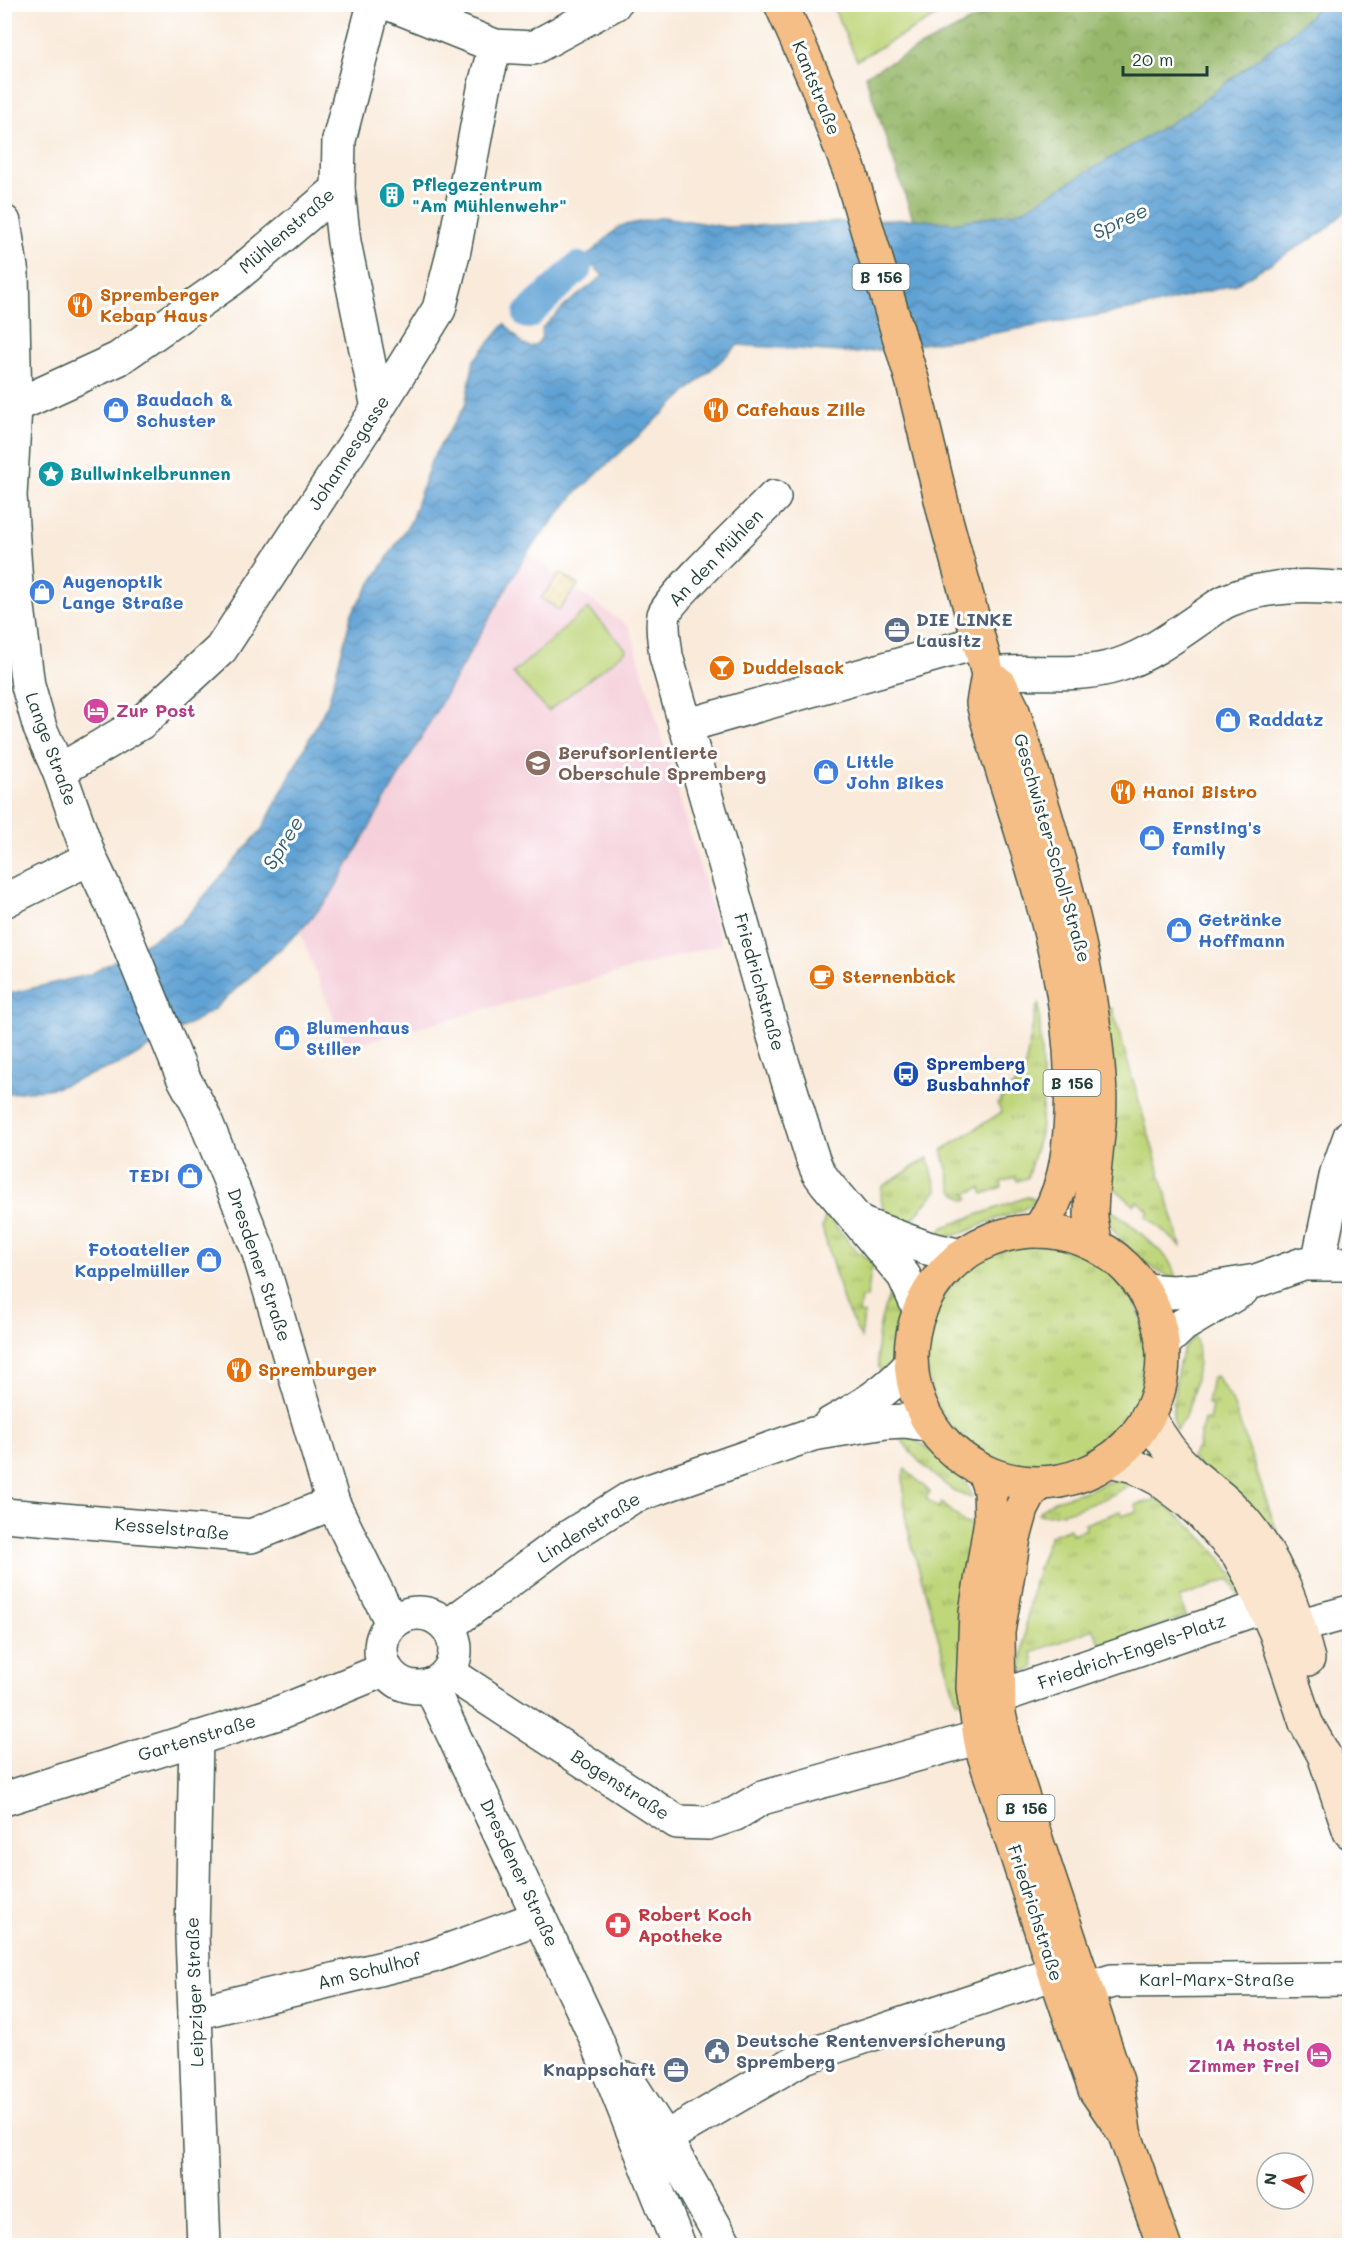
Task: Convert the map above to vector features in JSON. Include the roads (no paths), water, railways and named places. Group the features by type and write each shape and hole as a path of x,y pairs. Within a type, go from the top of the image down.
{"main road":[{"name":"Kantstraße","path":"781,4 816,83 850,172"},
{"name":"Geschwister-Scholl-Straße","path":"850,172 912,383 988,675 983,703 1041,898 1066,1001 1073,1074 1070,1130 1065,1171 1057,1198 1038,1231"},
{"name":"Geschwister-Scholl-Straße","path":"988,675 1000,684 1012,708 1065,886 1086,969 1100,1081 1099,1123 1091,1215 1096,1245"},
{"path":"1025,1231 1050,1231 1075,1236 1096,1245 1124,1264 1144,1290 1155,1312 1162,1345 1162,1374 1152,1408 1134,1438 1109,1460 1092,1471 1067,1480 1041,1483 1012,1481 984,1472 961,1458 941,1439 926,1417 915,1391 911,1364 913,1334 920,1311 938,1278 976,1245 1000,1236 1025,1231"},
{"path":"1148,1415 1159,1436 1177,1458 1229,1505 1258,1538 1271,1558 1298,1626 1323,1720 1324,1755"},
{"path":"1109,1460 1134,1466 1150,1473 1188,1500 1214,1525 1238,1554 1276,1633 1306,1723 1324,1755 1350,1832"},
{"name":"Friedrichstraße","path":"984,1472 990,1490 991,1520 976,1612 973,1688 983,1752 1095,2090 1124,2132"},
{"name":"Friedrichstraße","path":"1041,1483 1031,1492 1022,1509 1014,1538 998,1632 999,1714 1006,1745 1117,2081 1124,2132 1164,2246"}],"street":[{"name":"Mühlenstraße","path":"15,406 118,359 232,279 338,189 339,140 374,4"},
{"path":"390,4 495,46 533,48 593,9"},
{"name":"Johannesgasse","path":"59,771 142,722 221,649 378,408 439,309 454,250 484,88 495,46"},
{"path":"338,189 344,242 378,408"},
{"name":"Lange Straße","path":"4,222 12,274 15,406 7,496 28,686 40,728 59,771 90,858 116,913 183,1077"},
{"name":"An den Mühlen","path":"685,726 666,656 664,612 774,497"},
{"path":"988,675 1008,672 1072,673 1110,667 1143,655 1228,600 1268,588 1311,585 1350,589"},
{"path":"685,726 979,642"},
{"name":"Friedrichstraße","path":"685,726 771,1026 813,1160 826,1184 904,1276 920,1311"},
{"path":"4,901 90,858"},
{"name":"Dresdener Straße","path":"183,1077 202,1112 258,1250 333,1503 392,1623"},
{"path":"1317,1263 1337,1172 1350,1136"},
{"name":"Friedrichstraße","path":"861,1223 927,1248 962,1256"},
{"path":"1144,1290 1172,1292 1200,1290 1256,1281 1303,1264 1350,1264"},
{"path":"1162,1345 1183,1326 1256,1281"},
{"name":"Lindenstraße","path":"813,1434 875,1398 896,1382 911,1364"},
{"name":"Lindenstraße","path":"448,1626 570,1536 632,1497 813,1434 886,1422 904,1421 931,1425"},
{"name":"Kesselstraße","path":"4,1515 251,1536 333,1503"},
{"name":"Friedrich-Engels-Platz","path":"998,1697 1265,1606"},
{"path":"1298,1626 1350,1612"},
{"path":"427,1613 448,1626 454,1637 456,1649 454,1661 439,1678 418,1687 406,1685 395,1679 386,1669 381,1645 392,1623 408,1614 427,1613"},
{"name":"Gartenstraße","path":"4,1799 281,1712 386,1669"},
{"name":"Dresdener Straße","path":"439,1678 540,1917 606,2063 679,2246"},
{"name":"Bogenstraße","path":"439,1678 677,1822 708,1823 735,1814 762,1798 980,1737"},
{"name":"Leipziger Straße","path":"196,1738 192,1935 204,2246"},
{"name":"Am Schulhof","path":"195,2013 433,1956 540,1917"},
{"path":"665,2138 804,2057 1055,1973"},
{"name":"Karl-Marx-Straße","path":"1087,1989 1112,1981 1350,1979"},
{"name":"Dresdener Straße","path":"606,2063 609,2062 620,2069 665,2138 726,2246"}],"water":[{"name":"Spree","path":"1320,5 1349,5 1349,208 1326,230 1236,284 1151,306 972,337 856,353 738,345 575,494 527,553 329,898 300,931 213,1010 125,1062 55,1088 5,1094 4,995 91,974 180,924 262,829 328,703 352,613 411,521 432,458 465,406 474,360 505,324 523,344 531,347 537,344 542,328 569,302 603,276 593,265 581,270 577,265 620,226 664,217 726,227 913,219 953,223 1021,211 1187,113 1295,30"}],"waterway":[{"path":"528,314 578,267"}],"place":[{"name":"Pflegezentrum \"Am Mühlenwehr\"","path":"392,195"},
{"name":"Spremberger Kebap Haus","path":"80,305"},
{"name":"Baudach & Schuster","path":"116,410"},
{"name":"Cafehaus Zille","path":"716,410"},
{"name":"Bullwinkelbrunnen","path":"51,474"},
{"name":"Augenoptik Lange Straße","path":"42,592"},
{"name":"DIE LINKE Lausitz","path":"897,630"},
{"name":"Duddelsack","path":"722,668"},
{"name":"Zur Post","path":"96,711"},
{"name":"Raddatz","path":"1228,720"},
{"name":"Berufsorientierte Oberschule Spremberg","path":"538,763"},
{"name":"Little John Bikes","path":"826,772"},
{"name":"Hanoi Bistro","path":"1123,792"},
{"name":"Ernsting's family","path":"1152,838"},
{"name":"Getränke Hoffmann","path":"1179,930"},
{"name":"Sternenbäck","path":"822,977"},
{"name":"Blumenhaus Stiller","path":"287,1038"},
{"name":"Spremberg Busbahnhof","path":"906,1074"},
{"name":"TEDi","path":"190,1176"},
{"name":"Fotoatelier Kappelmüller","path":"209,1260"},
{"name":"Spremburger","path":"239,1370"},
{"name":"Robert Koch Apotheke","path":"618,1925"},
{"name":"Deutsche Rentenversicherung Spremberg","path":"717,2051"},
{"name":"1A Hostel Zimmer Frei","path":"1319,2055"},
{"name":"Knappschaft","path":"676,2070"}]}
